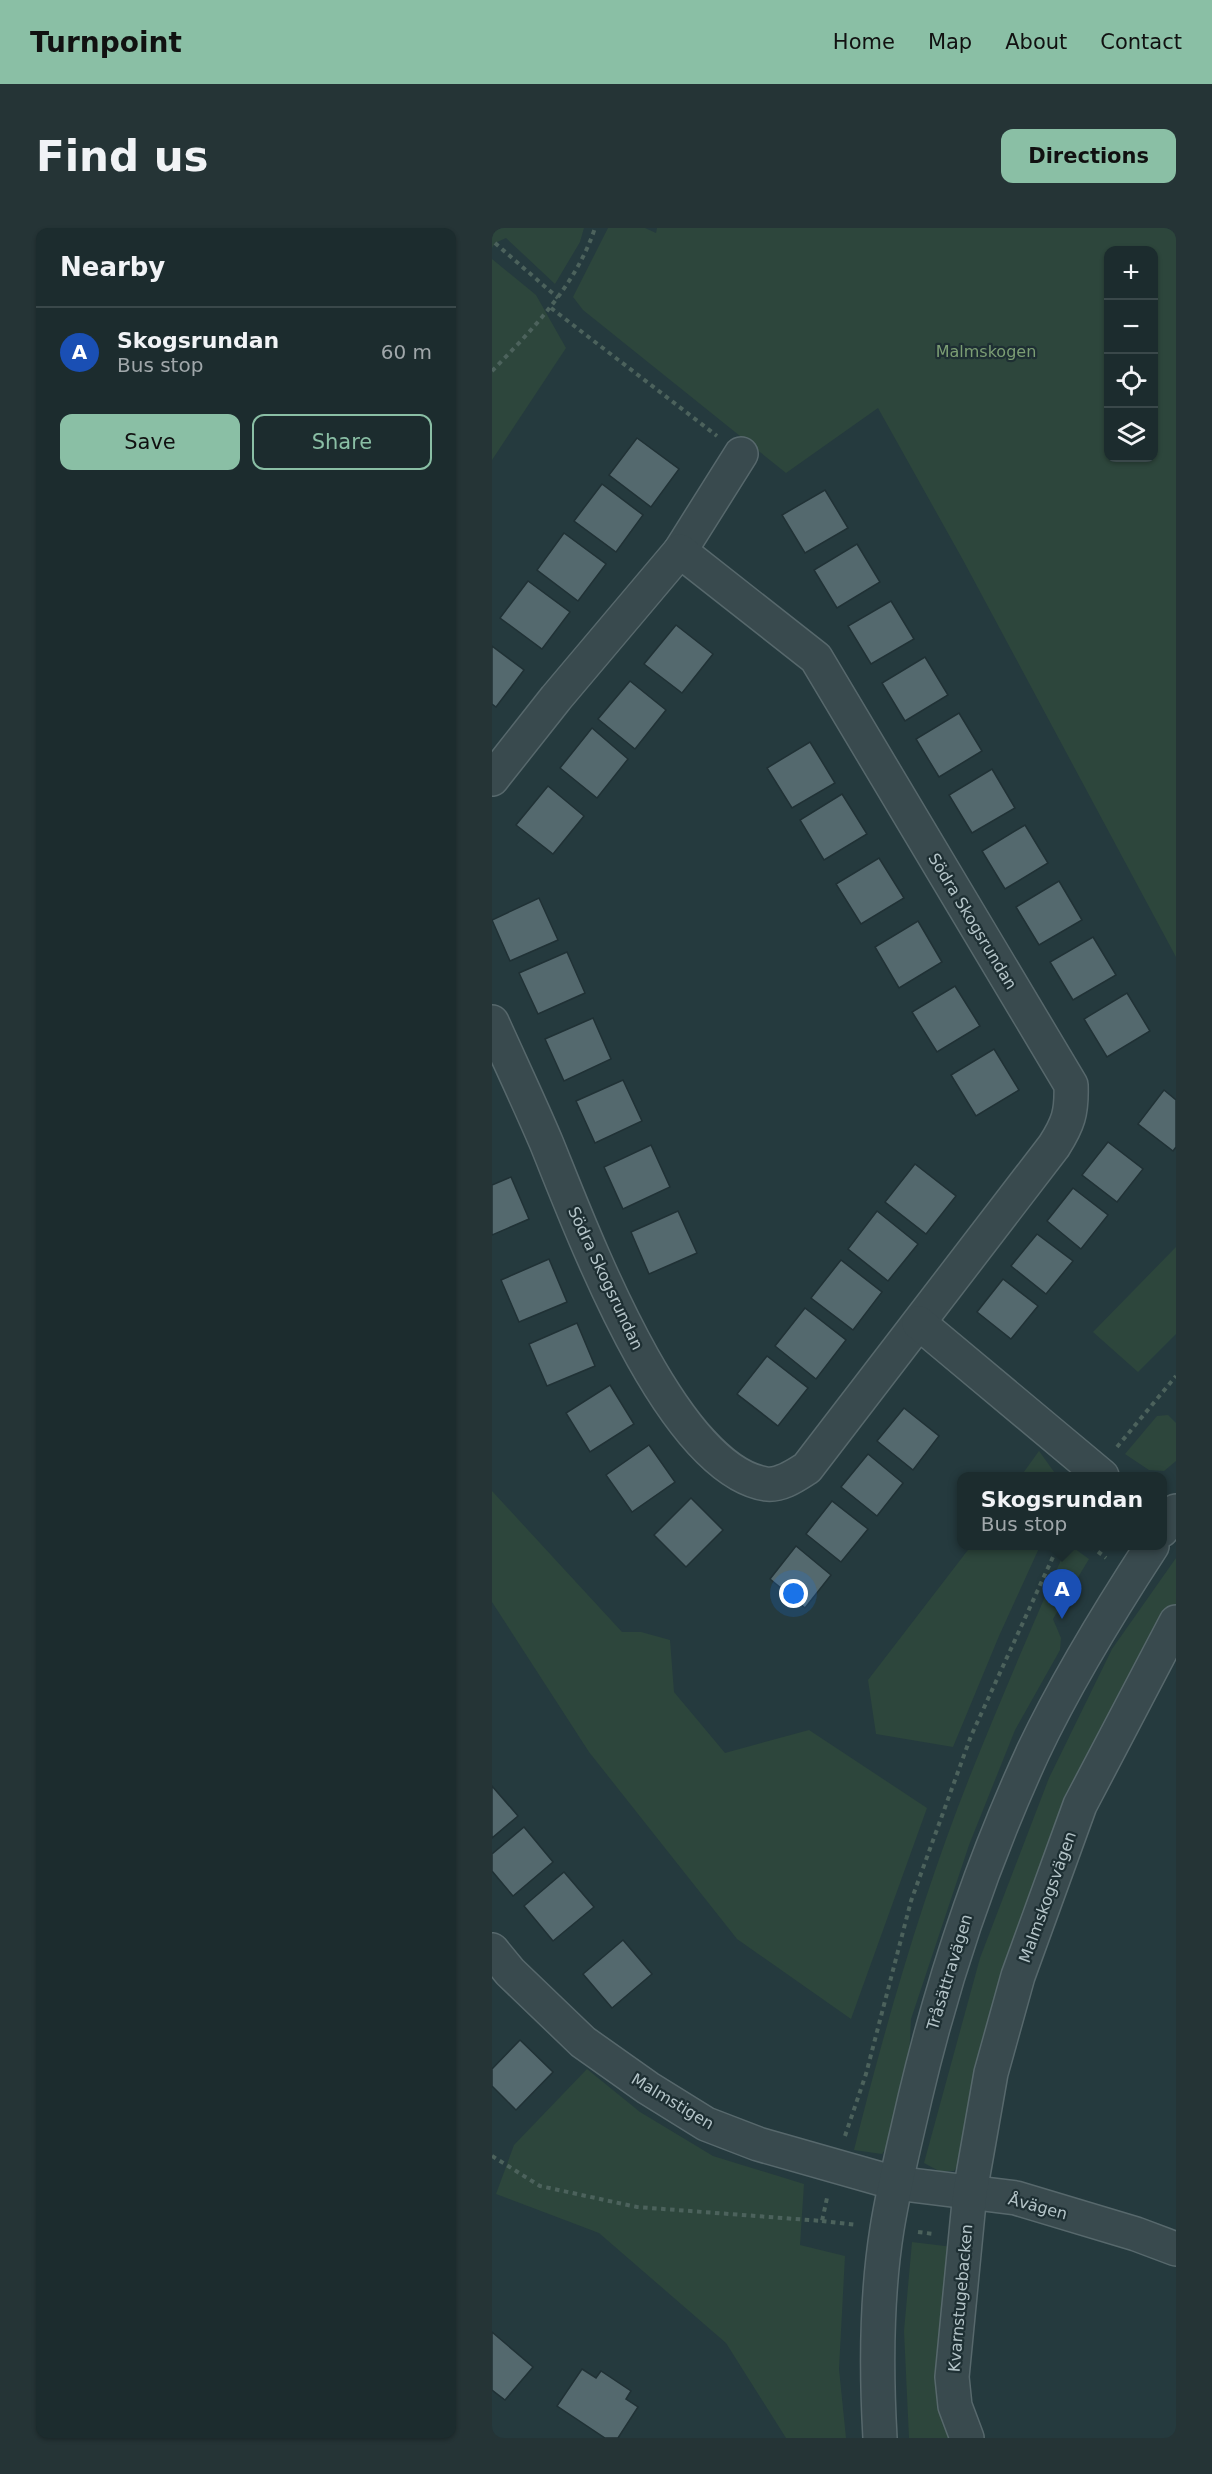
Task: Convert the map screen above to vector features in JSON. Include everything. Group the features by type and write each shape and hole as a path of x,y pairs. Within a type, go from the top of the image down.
{"street":[{"path":"492,779 556,698 680,551 741,454"},
{"name":"Södra Skogsrundan","path":"492,1022 604,1282 632,1338 677,1413 702,1444 730,1467 753,1481 769,1485 789,1479 807,1468 1054,1146 1068,1124 1071,1085 816,658 680,551"},
{"path":"919,1323 1097,1472"},
{"name":"Tråsättravägen","path":"880,2438 877,2383 879,2297 887,2229 895,2183 929,2039 974,1891 1034,1751 1105,1618 1149,1550"},
{"name":"Malmskogsvägen","path":"970,2192 991,2073 1018,1976 1080,1805 1176,1622"},
{"name":"Malmstigen","path":"492,1950 510,1972 583,2042 648,2088 706,2124 758,2144 895,2183"},
{"name":"Åvägen","path":"895,2183 1016,2198 1136,2234 1176,2249"},
{"name":"Kvarnstugebacken","path":"967,2438 955,2406 952,2378 970,2192"}],"path":[{"path":"492,371 551,308 585,253 595,228"},
{"path":"495,243 558,298"},
{"path":"551,308 741,454"},
{"path":"1101,1472 1176,1376"},
{"path":"492,2156 540,2186 637,2207 822,2221 835,2167 866,2074 911,1901 971,1736 1056,1550"},
{"path":"1096,1550 1109,1561"}],"green space":[{"path":"492,228 584,228 580,242 555,284 506,238 495,243 492,248"},
{"name":"Malmskogen","path":"608,228 645,228 656,233 657,228 1176,228 1176,957 963,560 878,408 786,473 583,310 573,297"},
{"path":"492,259 536,295 566,348 492,460"},
{"path":"1176,1247 1176,1334 1138,1372 1093,1332"},
{"path":"1168,1415 1176,1423 1176,1461 1164,1471 1149,1470 1125,1454 1157,1416"},
{"path":"1039,1451 1054,1472 1024,1472"},
{"path":"492,1491 622,1632 641,1632 670,1640 674,1692 725,1753 809,1730 927,1808 851,2019 737,1939 589,1752 492,1602"},
{"path":"968,1550 1038,1550 999,1636 953,1747 876,1734 868,1680"},
{"path":"1065,1550 1077,1550 1089,1559 1053,1619 1061,1638 1060,1650 1015,1730 969,1845 911,2019 909,2059 888,2146 882,2154 854,2150 892,2008 936,1867 1018,1660"},
{"path":"1176,1558 1176,1604 1141,1658 963,2157 954,2171 939,2171 924,2163 980,1958 1049,1778 1112,1649"},
{"path":"587,2069 640,2112 713,2156 804,2184 800,2245 845,2256 839,2369 846,2438 786,2438 726,2343 599,2233 496,2194 514,2145"},
{"path":"912,2242 953,2247 955,2438 909,2438 904,2331"}],"building":[{"path":"637,438 679,469 651,507 609,475"},
{"path":"602,484 643,515 616,552 574,521"},
{"path":"825,490 848,528 805,553 782,515"},
{"path":"564,533 606,564 578,601 537,570"},
{"path":"857,544 880,582 837,608 814,570"},
{"path":"528,581 570,612 542,649 500,618"},
{"path":"891,601 914,639 871,664 848,626"},
{"path":"676,625 713,654 682,693 644,664"},
{"path":"492,646 524,670 496,707 492,704"},
{"path":"925,657 948,695 905,721 882,683"},
{"path":"630,681 666,710 635,749 598,719"},
{"path":"959,713 982,751 939,777 916,739"},
{"path":"592,728 628,759 597,798 560,768"},
{"path":"810,742 835,783 792,808 767,768"},
{"path":"992,769 1015,808 972,833 949,795"},
{"path":"548,786 584,816 553,854 516,825"},
{"path":"842,794 867,834 824,860 800,820"},
{"path":"1025,825 1048,863 1005,889 982,851"},
{"path":"879,858 904,898 861,924 836,884"},
{"path":"1059,881 1082,920 1039,945 1016,907"},
{"path":"539,898 558,940 510,961 492,920"},
{"path":"918,921 942,962 899,988 875,947"},
{"path":"1093,937 1116,975 1073,1000 1050,962"},
{"path":"567,952 585,993 538,1014 519,973"},
{"path":"955,986 980,1026 937,1052 912,1012"},
{"path":"1127,993 1150,1031 1107,1057 1084,1019"},
{"path":"593,1018 611,1059 564,1081 545,1039"},
{"path":"994,1049 1019,1090 976,1116 951,1075"},
{"path":"623,1080 642,1121 595,1143 576,1101"},
{"path":"1164,1090 1176,1100 1176,1147 1173,1151 1138,1124"},
{"path":"1108,1142 1143,1169 1117,1202 1082,1175"},
{"path":"651,1145 670,1187 623,1209 604,1167"},
{"path":"915,1164 956,1196 926,1234 885,1202"},
{"path":"511,1177 529,1219 492,1235 492,1185"},
{"path":"1073,1188 1108,1215 1081,1249 1047,1221"},
{"path":"678,1211 697,1253 649,1274 631,1232"},
{"path":"877,1211 918,1244 888,1281 848,1249"},
{"path":"1037,1234 1073,1261 1046,1294 1011,1266"},
{"path":"549,1259 567,1302 519,1322 501,1280"},
{"path":"841,1260 882,1292 853,1330 811,1298"},
{"path":"1003,1279 1038,1306 1011,1339 977,1312"},
{"path":"805,1308 846,1340 816,1379 775,1346"},
{"path":"577,1323 595,1366 547,1386 529,1344"},
{"path":"767,1356 808,1388 778,1426 737,1394"},
{"path":"610,1385 634,1424 590,1452 566,1413"},
{"path":"904,1408 939,1436 913,1470 877,1441"},
{"path":"649,1445 675,1482 632,1512 606,1475"},
{"path":"868,1454 903,1483 877,1516 841,1487"},
{"path":"691,1498 723,1530 686,1567 654,1535"},
{"path":"832,1501 868,1529 841,1562 806,1534"},
{"path":"796,1546 831,1575 805,1608 770,1579"},
{"path":"492,1786 518,1816 492,1838"},
{"path":"524,1827 553,1862 513,1896 492,1871 492,1854"},
{"path":"564,1872 594,1907 553,1941 524,1906"},
{"path":"623,1940 652,1974 612,2008 583,1974"},
{"path":"520,2040 553,2072 516,2110 492,2086 492,2069"},
{"path":"492,2332 533,2367 505,2400 492,2390"},
{"path":"582,2369 596,2378 601,2371 631,2391 626,2399 638,2407 618,2438 605,2438 557,2406"}],"place":[{"name":"Skogsrundan","path":"1062,1619"}]}
